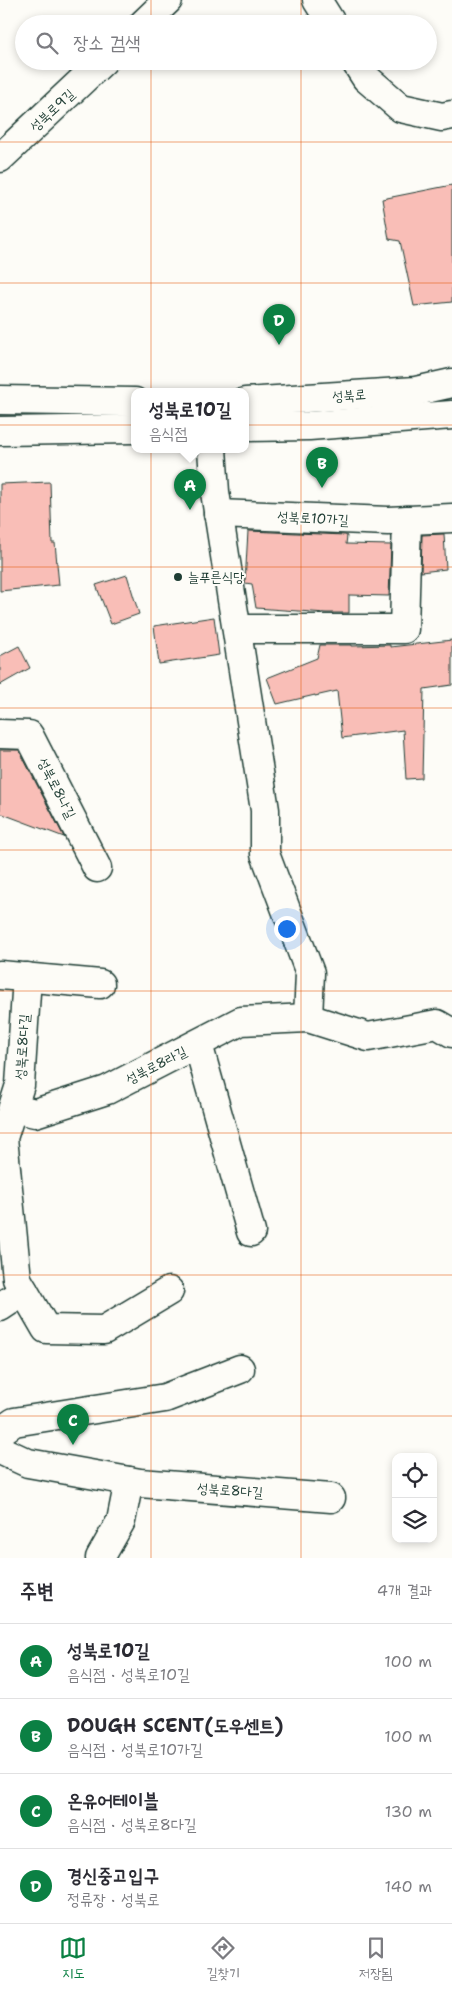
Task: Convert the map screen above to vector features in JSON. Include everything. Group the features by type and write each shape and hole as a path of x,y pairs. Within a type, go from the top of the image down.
{"street":[{"path":"152,15 168,0"},
{"path":"317,0 326,15"},
{"name":"성북로9길","path":"0,158 94,70"},
{"path":"361,70 366,78 401,108 442,117 452,114"},
{"name":"성북로","path":"249,402 416,391 452,383"},
{"path":"0,400 131,402"},
{"name":"성북로","path":"249,427 309,426 452,415"},
{"path":"0,431 131,429"},
{"path":"212,453 218,514 238,629 265,810 265,854 310,973 308,1018"},
{"name":"성북로10가길","path":"218,514 388,521 452,518"},
{"path":"238,629 404,629 407,520"},
{"name":"성북로8나길","path":"0,734 29,735 97,868"},
{"path":"0,975 100,984"},
{"name":"성북로8다길","path":"27,977 20,1085 3,1138 17,1279 46,1329 104,1330 169,1291"},
{"path":"198,1044 241,1021 308,1018 368,1037 437,1024 452,1033"},
{"name":"성북로8라길","path":"13,1108 35,1113 106,1090 198,1044 250,1232"},
{"path":"0,1307 24,1291"},
{"path":"0,1432 14,1422 165,1398 240,1369"},
{"name":"성북로8다길","path":"0,1450 28,1464 129,1481 331,1498"},
{"path":"100,1558 121,1521 129,1481"}],"building":[{"path":"452,185 452,302 414,306 400,241 389,239 382,199"},
{"path":"50,482 52,543 55,543 59,585 0,591 0,484"},
{"path":"248,531 345,535 347,536 346,544 391,545 389,596 349,595 349,613 256,608 252,584 245,583"},
{"path":"444,534 446,569 421,572 422,535"},
{"path":"127,575 139,614 111,624 96,585"},
{"path":"214,617 219,655 159,664 154,626"},
{"path":"452,640 452,685 424,689 422,778 406,779 403,730 342,738 337,691 277,704 267,678 317,658 320,645 390,645 390,647"},
{"path":"19,646 30,668 0,685 0,656"},
{"path":"0,750 19,750 64,837 0,813"}],"place":[{"name":"경신중고입구","path":"279,345"},
{"name":"DOUGH SCENT(도우센트)","path":"322,488"},
{"name":"성북로10길","path":"190,510"},
{"name":"늘푸른식당","path":"178,577"},
{"name":"온유어테이블","path":"73,1445"}]}
